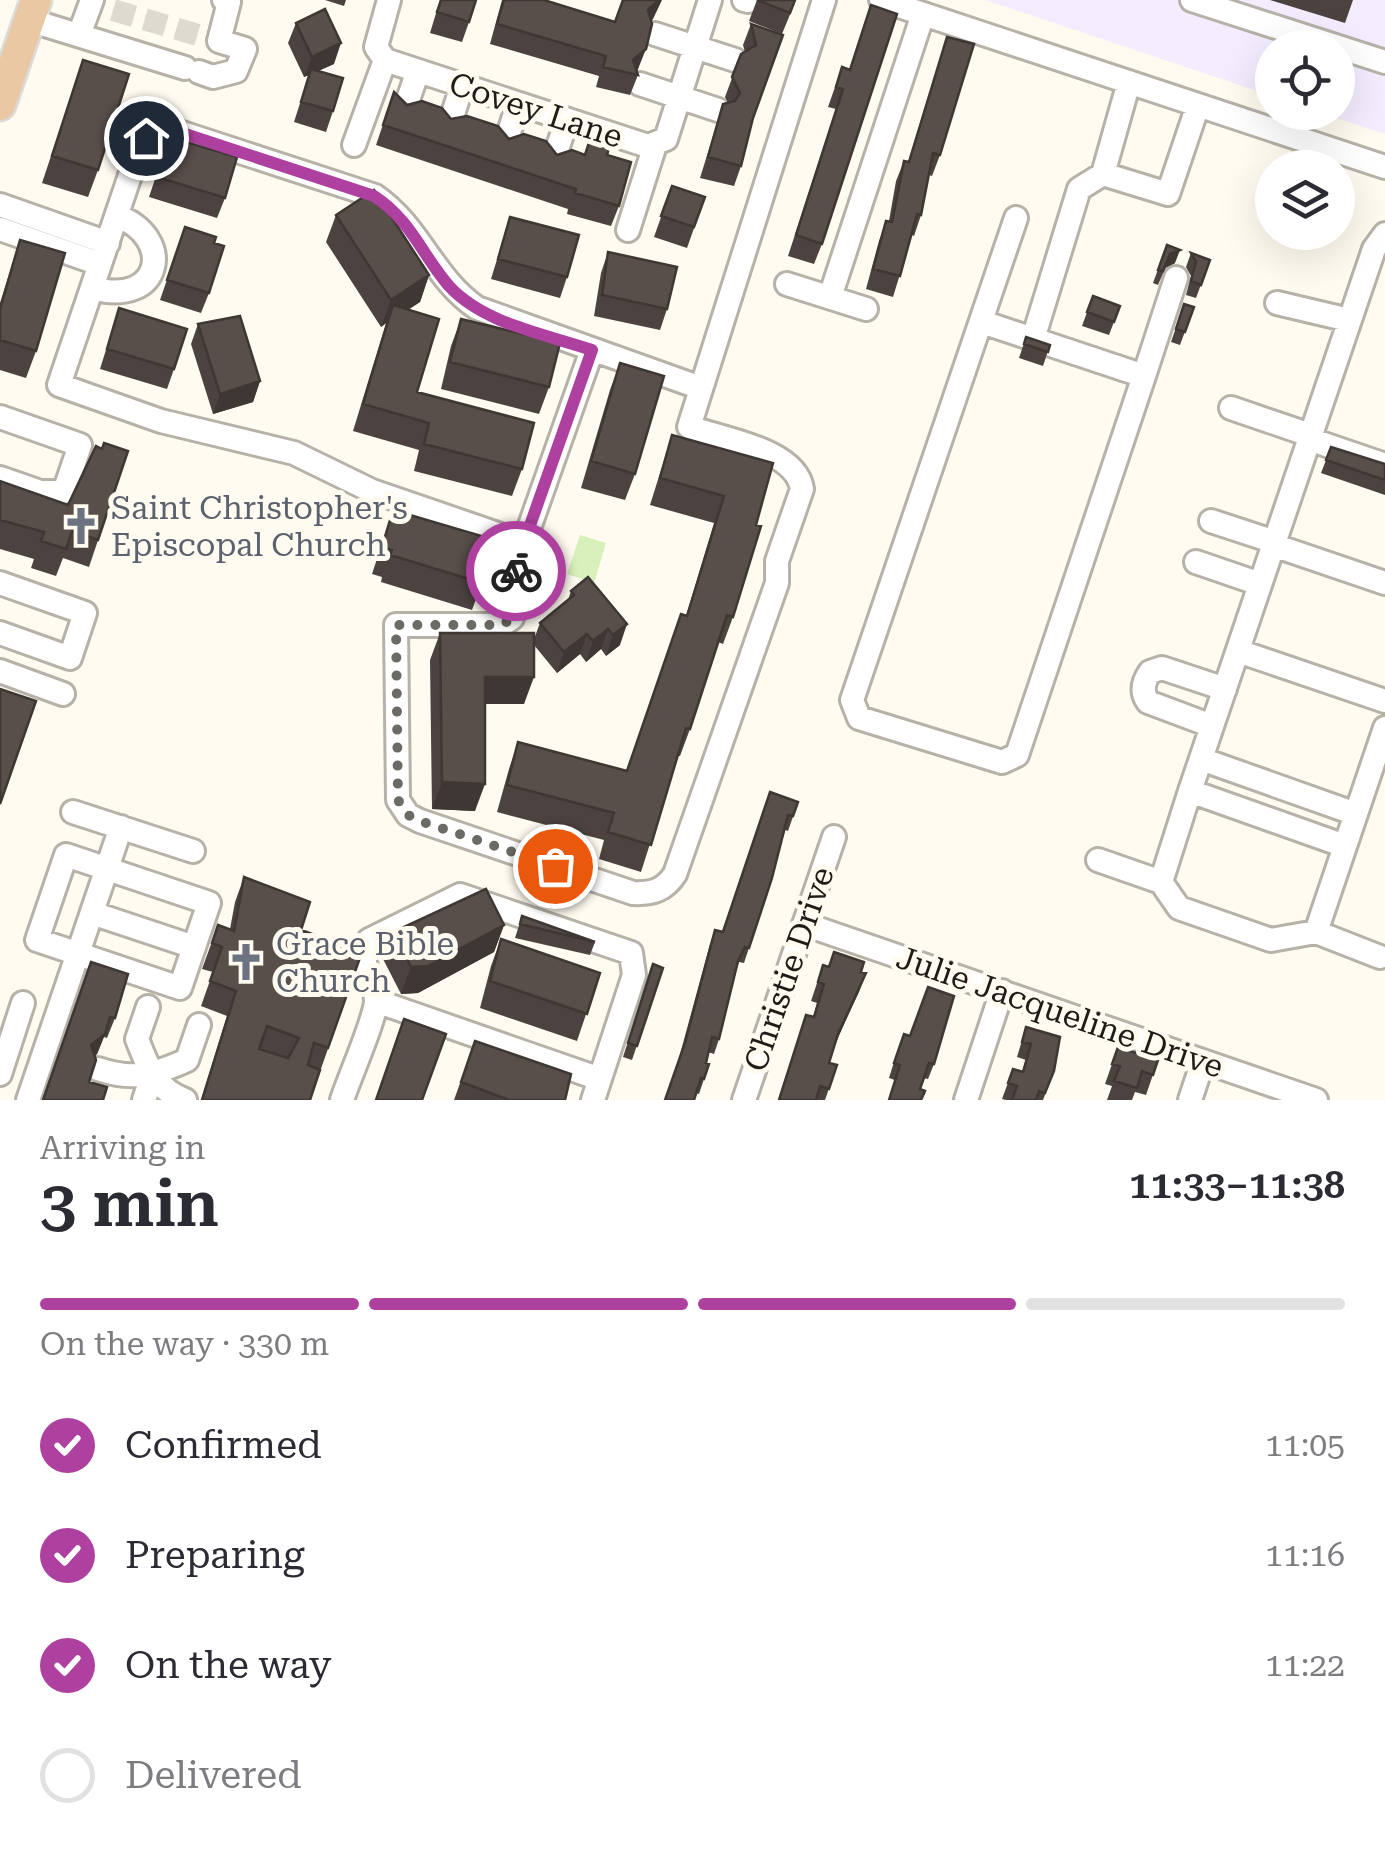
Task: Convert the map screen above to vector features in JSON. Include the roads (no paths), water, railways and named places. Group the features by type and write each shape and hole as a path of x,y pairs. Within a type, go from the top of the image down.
{"main road":[{"path":"0,105 32,10"}],"street":[{"name":"Covey Lane","path":"385,60 655,146 666,139 710,0"},
{"path":"592,350 528,531 518,541 512,618 502,625 396,625 401,808 420,821 633,893 659,890 675,874 777,583 777,562 802,490 800,478 784,460 689,428 824,0"},
{"path":"882,0 1385,167"},
{"path":"1192,0 1385,62"},
{"path":"354,145 385,60 376,48 387,1"},
{"path":"32,10 80,35 213,77 236,70 245,49 213,40 234,3"},
{"path":"80,35 99,4"},
{"path":"830,297 923,14"},
{"path":"655,34 735,60"},
{"path":"404,111 418,71"},
{"path":"1034,339 1079,189 1103,174 1129,82"},
{"path":"640,84 718,110"},
{"path":"449,126 462,86"},
{"path":"504,146 518,104"},
{"path":"1103,174 1168,194 1198,105"},
{"path":"553,162 567,120"},
{"path":"518,541 372,491 294,454 161,422 59,386 146,138 158,129 170,129 374,196 402,216 438,272 463,298 490,315 701,388"},
{"path":"628,230 655,146"},
{"path":"0,205 104,253"},
{"path":"92,288 124,294 148,279 152,268 151,244 144,233 117,216"},
{"path":"1016,218 852,700 859,718 1002,762 1017,755 1176,278"},
{"path":"0,229 104,253"},
{"path":"1161,882 1374,250 1385,234"},
{"path":"787,284 866,309"},
{"path":"1278,303 1350,320"},
{"path":"982,322 1144,376"},
{"path":"1230,408 1385,464"},
{"path":"0,417 80,446 64,492 40,492 0,478"},
{"path":"1212,521 1384,580"},
{"path":"1196,562 1260,584"},
{"path":"0,582 85,613 70,658 0,633"},
{"path":"1238,651 1385,701"},
{"path":"1212,726 1148,702 1143,690 1146,678 1162,668 1225,688"},
{"path":"0,672 63,694"},
{"path":"1316,932 1356,814 1377,781 1384,738"},
{"path":"1201,759 1356,814"},
{"path":"1190,792 1345,846"},
{"path":"73,812 193,851"},
{"path":"28,1100 121,828"},
{"name":"Christie Drive","path":"744,1100 834,837"},
{"path":"66,855 209,903 194,947 180,988 37,940 66,855"},
{"path":"1098,860 1161,882 1180,908 1272,940 1316,932 1380,956"},
{"path":"342,1100 376,1000 362,957 369,940 460,895 631,953 634,976 596,1090 376,1000"},
{"path":"92,913 194,947"},
{"name":"Julie Jacqueline Drive","path":"804,924 1316,1100"},
{"path":"966,1100 1002,991"},
{"path":"0,995 57,1015"},
{"path":"0,1074 23,1003"},
{"path":"148,1006 137,1039 152,1076 167,1094 185,1100"},
{"path":"98,1069 126,1079 152,1076 187,1060 199,1025"},
{"path":"1190,1100 1203,1060"},
{"path":"144,1100 152,1076"}],"tunnel":[{"path":"113,10 208,38"}],"place":[{"name":"Saint Christopher's Episcopal Church","path":"81,526"},
{"name":"Grace Bible Church","path":"246,962"}]}
